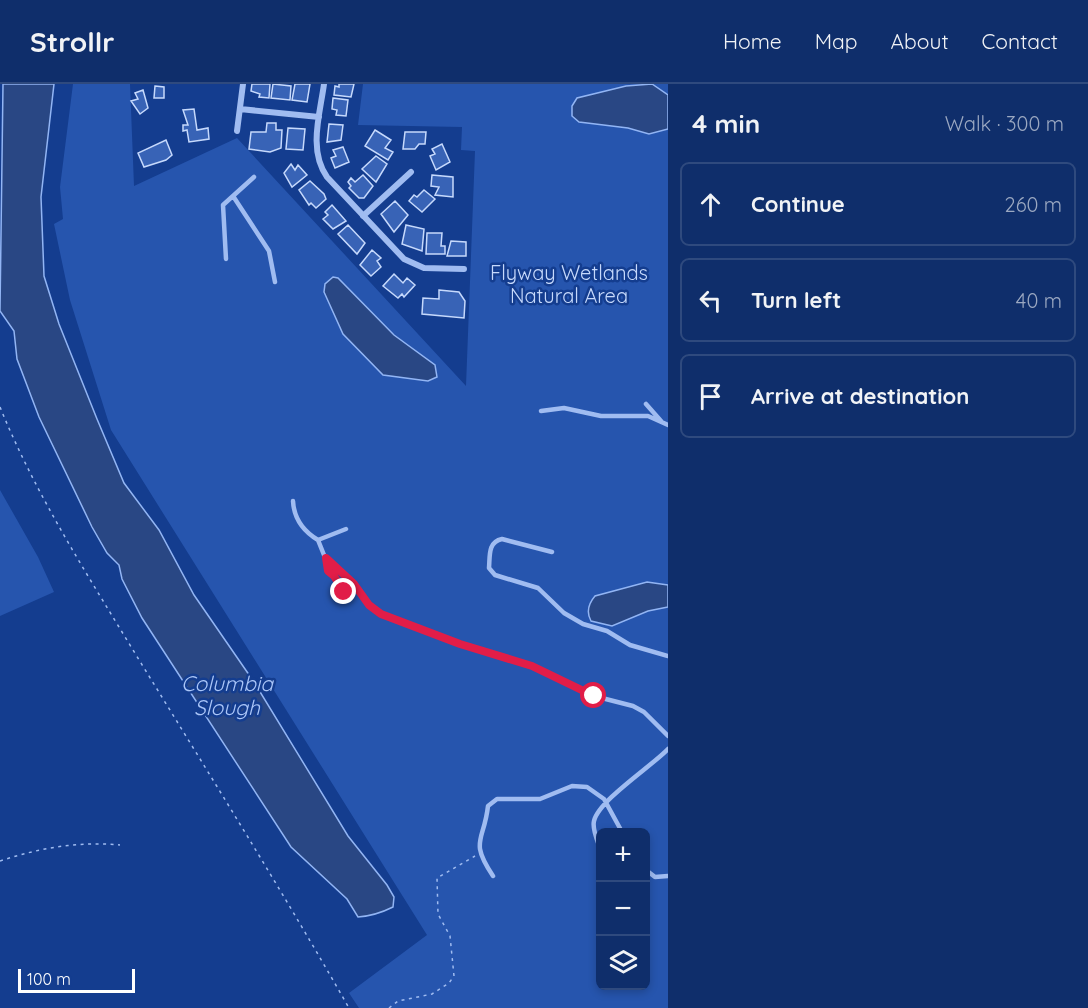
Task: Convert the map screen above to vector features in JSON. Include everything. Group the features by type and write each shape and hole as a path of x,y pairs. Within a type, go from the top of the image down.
{"street":[{"path":"237,131 243,84"},
{"path":"324,84 317,154 321,169 398,254 424,268 464,269"},
{"path":"240,109 319,117"},
{"path":"363,216 411,172"}],"lane":[{"path":"226,259 223,205 254,177"},
{"path":"233,196 269,251 275,282"},
{"path":"646,404 665,424"},
{"path":"541,411 564,408 602,416 648,416 665,424"},
{"path":"293,501 294,510 303,530 318,540 326,558 328,571 338,584"},
{"path":"318,540 346,530"},
{"path":"552,552 502,539 496,540 491,545 490,572 538,588 564,614 583,624 607,631 630,645 668,656"},
{"path":"326,558 354,584 369,605 381,614 460,644 532,666 594,696 633,706 644,712 668,736"},
{"path":"596,840 594,821 612,795 668,749"},
{"path":"493,876 480,854 478,838 488,821 488,806 497,799 548,798 579,786 598,792 607,803 620,828"},
{"path":"650,874 655,877 668,876"}],"path":[{"path":"0,407 17,448 53,517 272,874 349,1008"},
{"path":"0,861 56,846 94,842 120,845"},
{"path":"389,1008 406,999 432,994 449,983 454,976 450,936 438,914 437,878 480,854"}],"green space":[{"name":"Flyway Wetlands Natural Area","path":"73,84 130,84 134,186 237,138 466,386 475,151 461,150 462,127 358,125 363,84 668,84 668,1008 359,1008 349,993 427,935 111,430 70,300 54,224 63,219 60,187"},
{"path":"0,490 38,557 54,592 0,616"}],"water":[{"name":"Columbia Slough","path":"3,84 54,84 41,197 44,276 59,324 124,483 159,530 194,595 254,682 348,836 387,885 394,897 393,907 389,909 358,917 347,899 291,847 142,618 122,579 119,565 107,553 92,527 39,417 17,359 14,331 0,311"},
{"path":"652,84 668,95 668,129 649,134 628,128 579,122 572,116 572,106 577,98 626,86"},
{"path":"333,277 338,278 394,335 435,365 437,377 428,381 383,375 343,334 324,292 325,284"},
{"path":"647,582 668,585 668,607 648,611 612,626 591,621 589,608 595,596"}],"building":[{"path":"252,84 270,84 269,98 259,97 260,94 251,91"},
{"path":"273,84 291,86 290,100 271,98"},
{"path":"295,84 310,84 307,102 292,100"},
{"path":"339,84 354,84 351,97 334,95 335,86 339,87"},
{"path":"155,86 164,87 164,98 154,98"},
{"path":"143,90 148,108 140,114 131,101 138,99 135,93"},
{"path":"333,98 348,100 346,116 336,115 337,110 332,109"},
{"path":"194,109 197,130 208,128 209,139 189,142 187,130 183,131 183,125 188,125 183,110"},
{"path":"267,123 276,123 276,130 282,130 281,148 270,152 249,149 251,132 266,132"},
{"path":"329,124 343,125 341,140 327,142"},
{"path":"288,128 305,129 303,150 286,149"},
{"path":"375,130 391,140 385,148 393,152 388,160 365,146"},
{"path":"405,132 426,132 425,144 419,144 415,149 403,149"},
{"path":"166,140 172,155 166,160 144,167 138,153"},
{"path":"442,144 450,162 436,170 430,156 435,154 432,149"},
{"path":"343,147 349,162 335,168 331,158 336,156 333,150"},
{"path":"376,156 387,164 376,182 362,169"},
{"path":"291,164 295,170 298,165 307,175 292,187 284,173"},
{"path":"363,175 373,186 364,198 359,198 349,188 351,186 348,182 351,178 355,182"},
{"path":"432,175 453,177 453,197 435,195 439,187 431,186"},
{"path":"310,181 324,194 326,199 316,208 311,203 309,205 299,190"},
{"path":"424,190 435,199 422,212 409,201 414,195 417,197"},
{"path":"395,201 408,215 394,232 381,214"},
{"path":"332,205 346,221 333,229 323,219 328,215 325,212"},
{"path":"348,225 365,243 357,254 338,234"},
{"path":"406,225 424,229 422,251 402,244"},
{"path":"427,233 442,233 441,246 445,246 445,254 426,254"},
{"path":"451,241 466,242 466,256 447,256"},
{"path":"372,250 381,258 377,261 381,267 371,276 360,265"},
{"path":"394,274 403,283 407,278 415,285 404,297 402,294 398,298 383,286"},
{"path":"439,290 459,292 465,301 464,318 422,314 423,298 439,299"}],"route":[{"path":"344,592 328,571 326,558 354,584 369,605 381,614 460,644 532,666 594,696"}]}
